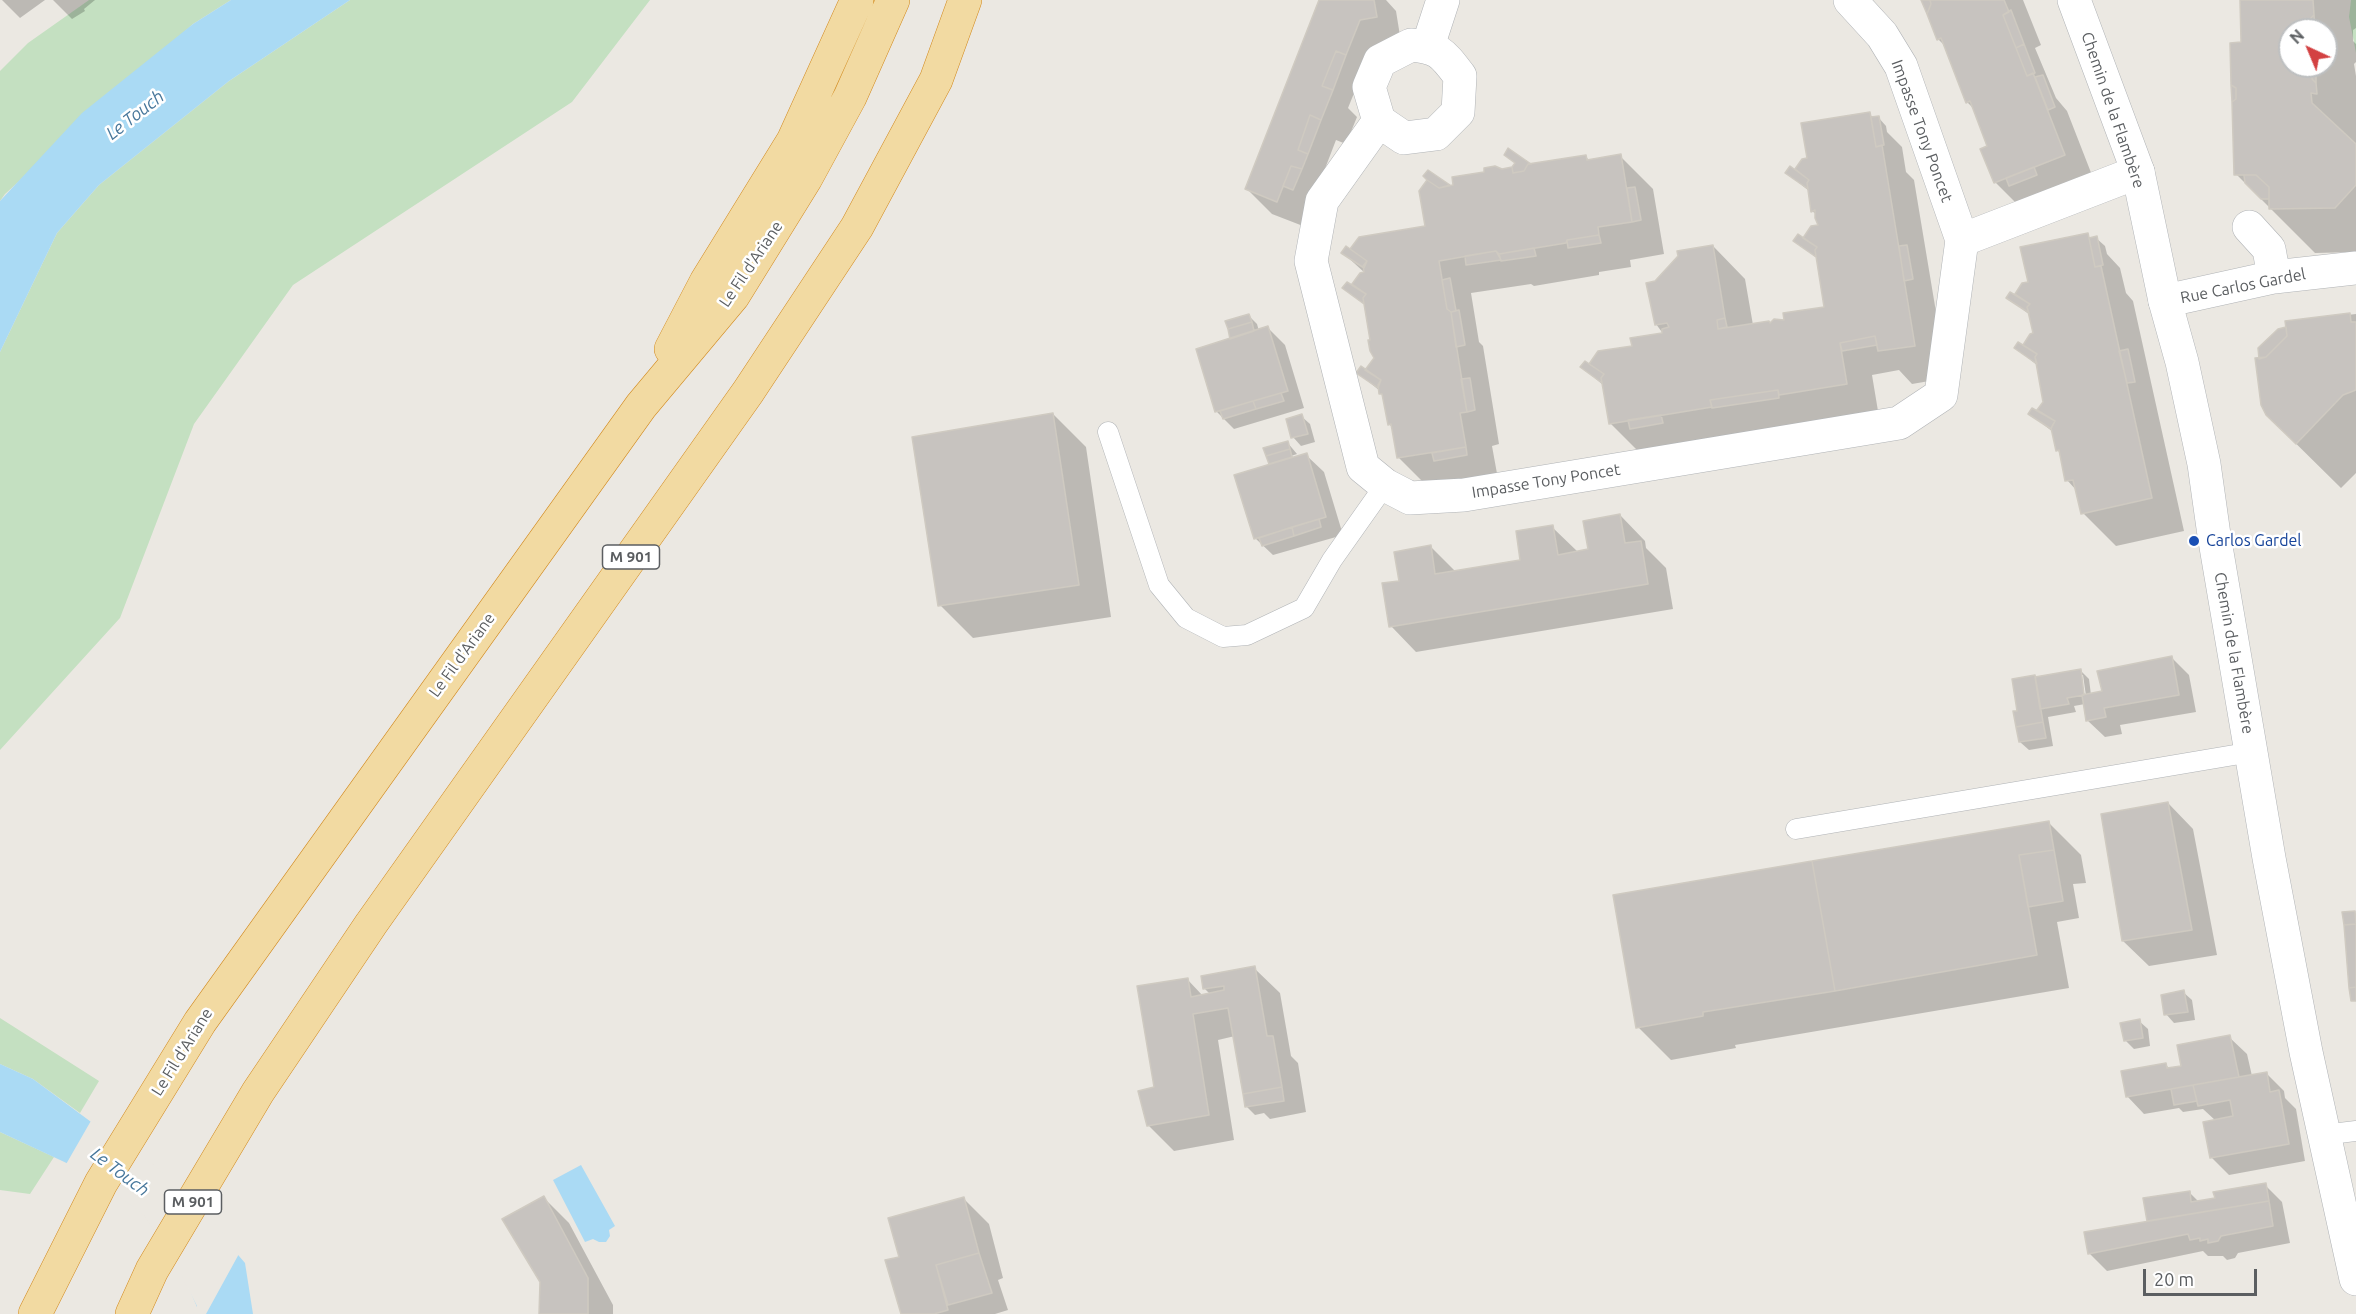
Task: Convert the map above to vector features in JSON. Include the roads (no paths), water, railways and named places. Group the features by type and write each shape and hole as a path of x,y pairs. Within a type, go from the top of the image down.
{"highway":[{"path":"641,406 706,282 792,141 857,0"},
{"name":"Le Fil d'Ariane","path":"34,1314 101,1183 200,1022 641,406 733,296 806,178 850,97 893,0"},
{"name":"M 901","path":"132,1314 152,1270 258,1092 371,924 748,392 858,227 936,80 965,0"}],"street":[{"path":"1428,46 1443,0"},
{"name":"Impasse Tony Poncet","path":"1378,122 1322,201 1311,261 1363,467 1385,484 1410,498 1464,495 1899,423 1941,395 1962,240 1901,66 1882,35 1850,0"},
{"name":"Chemin de la Flambère","path":"2074,0 2138,172 2165,301 2182,362 2204,464 2269,858 2323,1135 2356,1279"},
{"path":"1410,45 1428,46 1442,52 1460,75 1458,112 1437,134 1404,138 1378,122 1369,87 1380,61 1410,45"},
{"path":"1962,240 2138,172"},
{"path":"2249,227 2269,249 2274,277"},
{"name":"Rue Carlos Gardel","path":"2165,301 2274,277 2356,268"}],"lane":[{"path":"1108,432 1159,585 1186,618 1222,637 1247,635 1304,608 1332,560 1385,484"},
{"path":"1796,829 2252,752"},
{"path":"2323,1135 2356,1131"}],"water":[{"name":"Le Touch","path":"231,0 350,0 229,81 99,185 57,233 0,352 0,201 82,113 193,24"},
{"name":"Le Touch","path":"0,1064 33,1079 152,1167 203,1214 245,1263 253,1314 200,1314 175,1256 146,1212 103,1180 0,1132"},
{"path":"581,1165 615,1226 609,1230 610,1236 606,1242 593,1239 585,1242 553,1180"}],"place":[{"name":"Carlos Gardel","path":"2194,541"}]}
